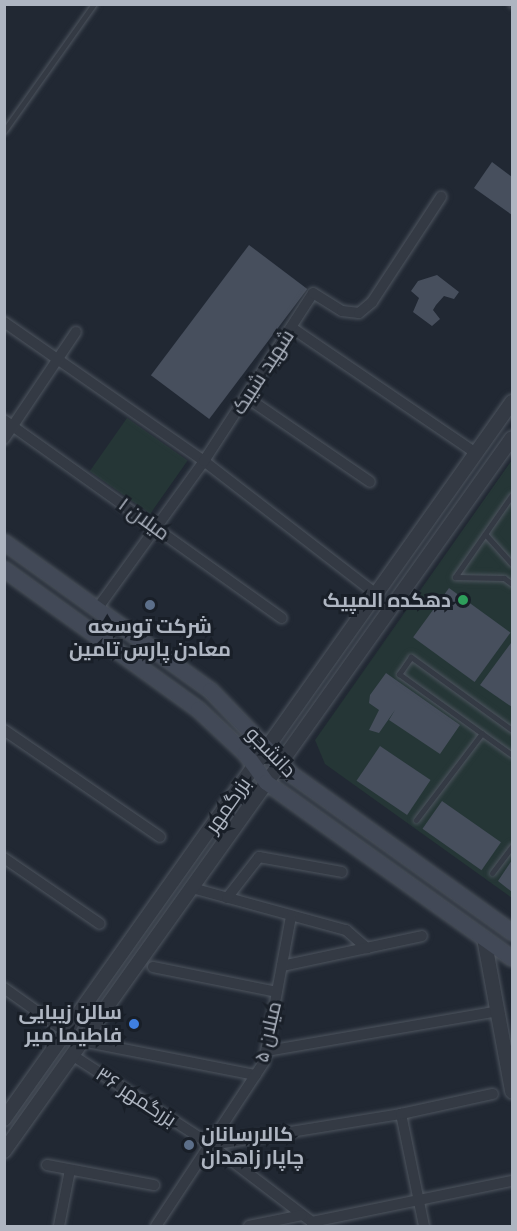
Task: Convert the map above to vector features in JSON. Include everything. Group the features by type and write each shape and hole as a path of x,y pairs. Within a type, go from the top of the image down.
{"main road":[{"name":"دانشجو","path":"4,542 210,690 268,749 279,764 513,932"},
{"name":"دانشجو","path":"6,573 198,709 255,766 266,782 513,958"}],"street":[{"name":"شهید شیبک","path":"97,609 204,461 313,293 342,311 359,314 372,302 441,196"},
{"path":"4,322 204,461 376,594"},
{"path":"292,328 480,447 500,455"},
{"path":"4,439 9,423 59,361 76,332"},
{"path":"246,397 370,482"},
{"name":"بزرگمهر","path":"4,1119 513,402"},
{"name":"میلان ۱","path":"9,423 282,618"},
{"name":"بزرگمهر","path":"4,1151 513,438"},
{"path":"4,730 160,837"},
{"path":"227,898 259,857 342,872"},
{"path":"4,858 100,924"},
{"path":"192,888 291,917 346,930 367,948"},
{"name":"میلان ۵","path":"156,1227 256,1075 267,1051 291,917"},
{"path":"282,966 422,936"},
{"path":"484,938 510,1064 513,1091"},
{"path":"153,967 277,992"},
{"path":"4,988 66,1032"},
{"path":"267,1051 498,1011"},
{"path":"82,1041 256,1075"},
{"name":"بزرگمهر ۳۶","path":"72,1055 211,1145 312,1224"},
{"path":"211,1145 401,1114 493,1094"},
{"path":"401,1114 424,1227"},
{"path":"47,1165 154,1185"},
{"path":"59,1227 70,1170"},
{"path":"312,1224 513,1181"},
{"path":"249,1227 302,1215"}],"lane":[{"path":"4,131 94,4"},
{"path":"513,495 455,577 504,578 513,584"},
{"path":"485,534 513,564"},
{"path":"513,730 411,657 399,674 513,755"},
{"path":"416,820 482,733"},
{"path":"492,873 513,846"}],"shaded area":[{"path":"127,418 188,460 150,514 90,471"},
{"name":"دهکده المپیک","path":"512,460 512,898 325,764 315,740"}],"building":[{"path":"492,162 512,177 512,215 474,188"},
{"path":"249,245 307,289 209,419 151,375"},
{"path":"437,275 459,292 454,299 444,296 436,305 433,310 440,319 432,326 413,312 419,298 411,291 418,281"},
{"path":"449,588 510,633 475,682 413,637"},
{"path":"512,644 512,707 480,685"},
{"path":"386,673 460,725 440,754 389,720 395,710 379,733 369,730 379,710 369,703 370,695"},
{"path":"380,746 431,780 407,815 357,781"},
{"path":"442,801 501,842 481,870 422,829"},
{"path":"512,860 512,892 498,881"}],"place":[{"name":"دهکده المپیک","path":"463,600"},
{"name":"شرکت توسعه معادن پارس تامین","path":"150,605"},
{"name":"سالن زیبایی فاطیما میر","path":"134,1024"},
{"name":"کالارسانان چاپار زاهدان","path":"189,1145"}]}
